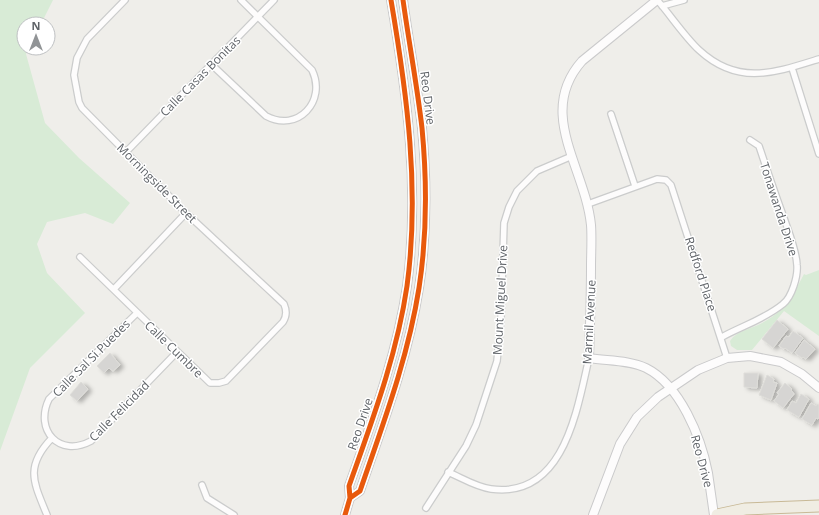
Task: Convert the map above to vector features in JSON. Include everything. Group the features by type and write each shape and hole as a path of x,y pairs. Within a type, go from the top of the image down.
{"highway":[{"path":"715,515 745,509 819,506"}],"main road":[{"name":"Reo Drive","path":"345,515 350,498 349,486 384,384 397,335 407,286 412,235 413,183 410,131 390,0"},
{"name":"Reo Drive","path":"350,498 360,491 396,388 410,334 419,288 424,236 424,166 422,129 403,0"},
{"name":"Marmil Avenue","path":"589,358 591,308 591,226 588,204 562,122 565,88 572,73 582,61 659,2"},
{"path":"593,515 620,444 637,417 658,397 698,370 727,358 750,356 781,362 802,374 819,388"},
{"name":"Reo Drive","path":"589,358 627,363 645,368 671,388 694,428 702,450 708,472 715,515"}],"street":[{"name":"Morningside Street","path":"125,0 87,39 77,58 74,75 79,102 82,108 186,213 285,307 286,316 283,322 256,350"},
{"path":"212,65 266,116 271,118 281,121 292,120 308,110 314,100 316,79 312,70 241,0"},
{"name":"Calle Casas Bonitas","path":"126,152 274,0"},
{"path":"659,2 684,0"},
{"path":"659,2 698,50 711,60 730,70 756,74 771,73 819,59"},
{"path":"792,68 819,154"},
{"path":"588,204 635,186 611,114"},
{"name":"Tonawanda Drive","path":"722,337 765,316 785,303 797,275 797,264 790,236 758,146 750,140"},
{"name":"Mount Miguel Drive","path":"426,508 466,446 476,425 497,361 502,319 504,223 509,207 517,191 537,171 572,156"},
{"name":"Redford Place","path":"635,186 656,179 666,180 671,185 722,337 727,358"},
{"path":"114,289 186,213"},
{"name":"Calle Cumbre","path":"80,257 114,289 136,313 210,383 215,384 226,381 256,350"},
{"name":"Calle Sal Si Puedes","path":"52,438 47,429 45,419 49,399 136,313"},
{"name":"Calle Felicidad","path":"52,438 60,443 70,446 81,445 91,441 177,352"},
{"name":"Marmil Avenue","path":"448,472 484,487 498,489 519,487 542,475 550,468 559,455 574,420 589,358"},
{"path":"47,515 34,484 34,465 39,453 52,438"},
{"path":"202,485 207,498 234,515"}],"green space":[{"path":"0,0 53,0 45,16 16,16 16,56 27,56 45,123 79,158 130,203 113,224 85,213 47,222 37,244 47,273 85,313 30,368 0,451"},
{"path":"819,270 819,336 784,311 752,350 737,350 731,346 730,341 737,334 770,319 776,314 792,296 804,274 806,275"}],"building":[{"path":"777,320 788,329 773,348 762,339"},
{"path":"793,331 803,338 792,353 779,346 786,336 789,337"},
{"path":"804,340 815,349 806,359 795,353"},
{"path":"110,353 120,365 113,371 109,368 104,373 97,366"},
{"path":"744,373 758,373 757,388 744,387"},
{"path":"767,375 774,379 773,382 777,383 771,400 759,395"},
{"path":"81,382 88,389 77,401 70,395"},
{"path":"785,383 792,389 791,390 794,394 783,408 774,401 779,394 777,393"},
{"path":"801,394 809,399 799,417 787,410 792,401 796,403"},
{"path":"811,403 816,406 817,404 819,405 819,417 818,419 816,418 812,425 802,419"}],"cycle path":[{"path":"345,515 350,498 349,486 383,388 397,337 403,312 411,250 412,178 410,142 407,106 391,0"},
{"path":"350,498 360,491 394,391 402,365 414,314 422,268 425,228 424,148 418,96 403,0"}]}
